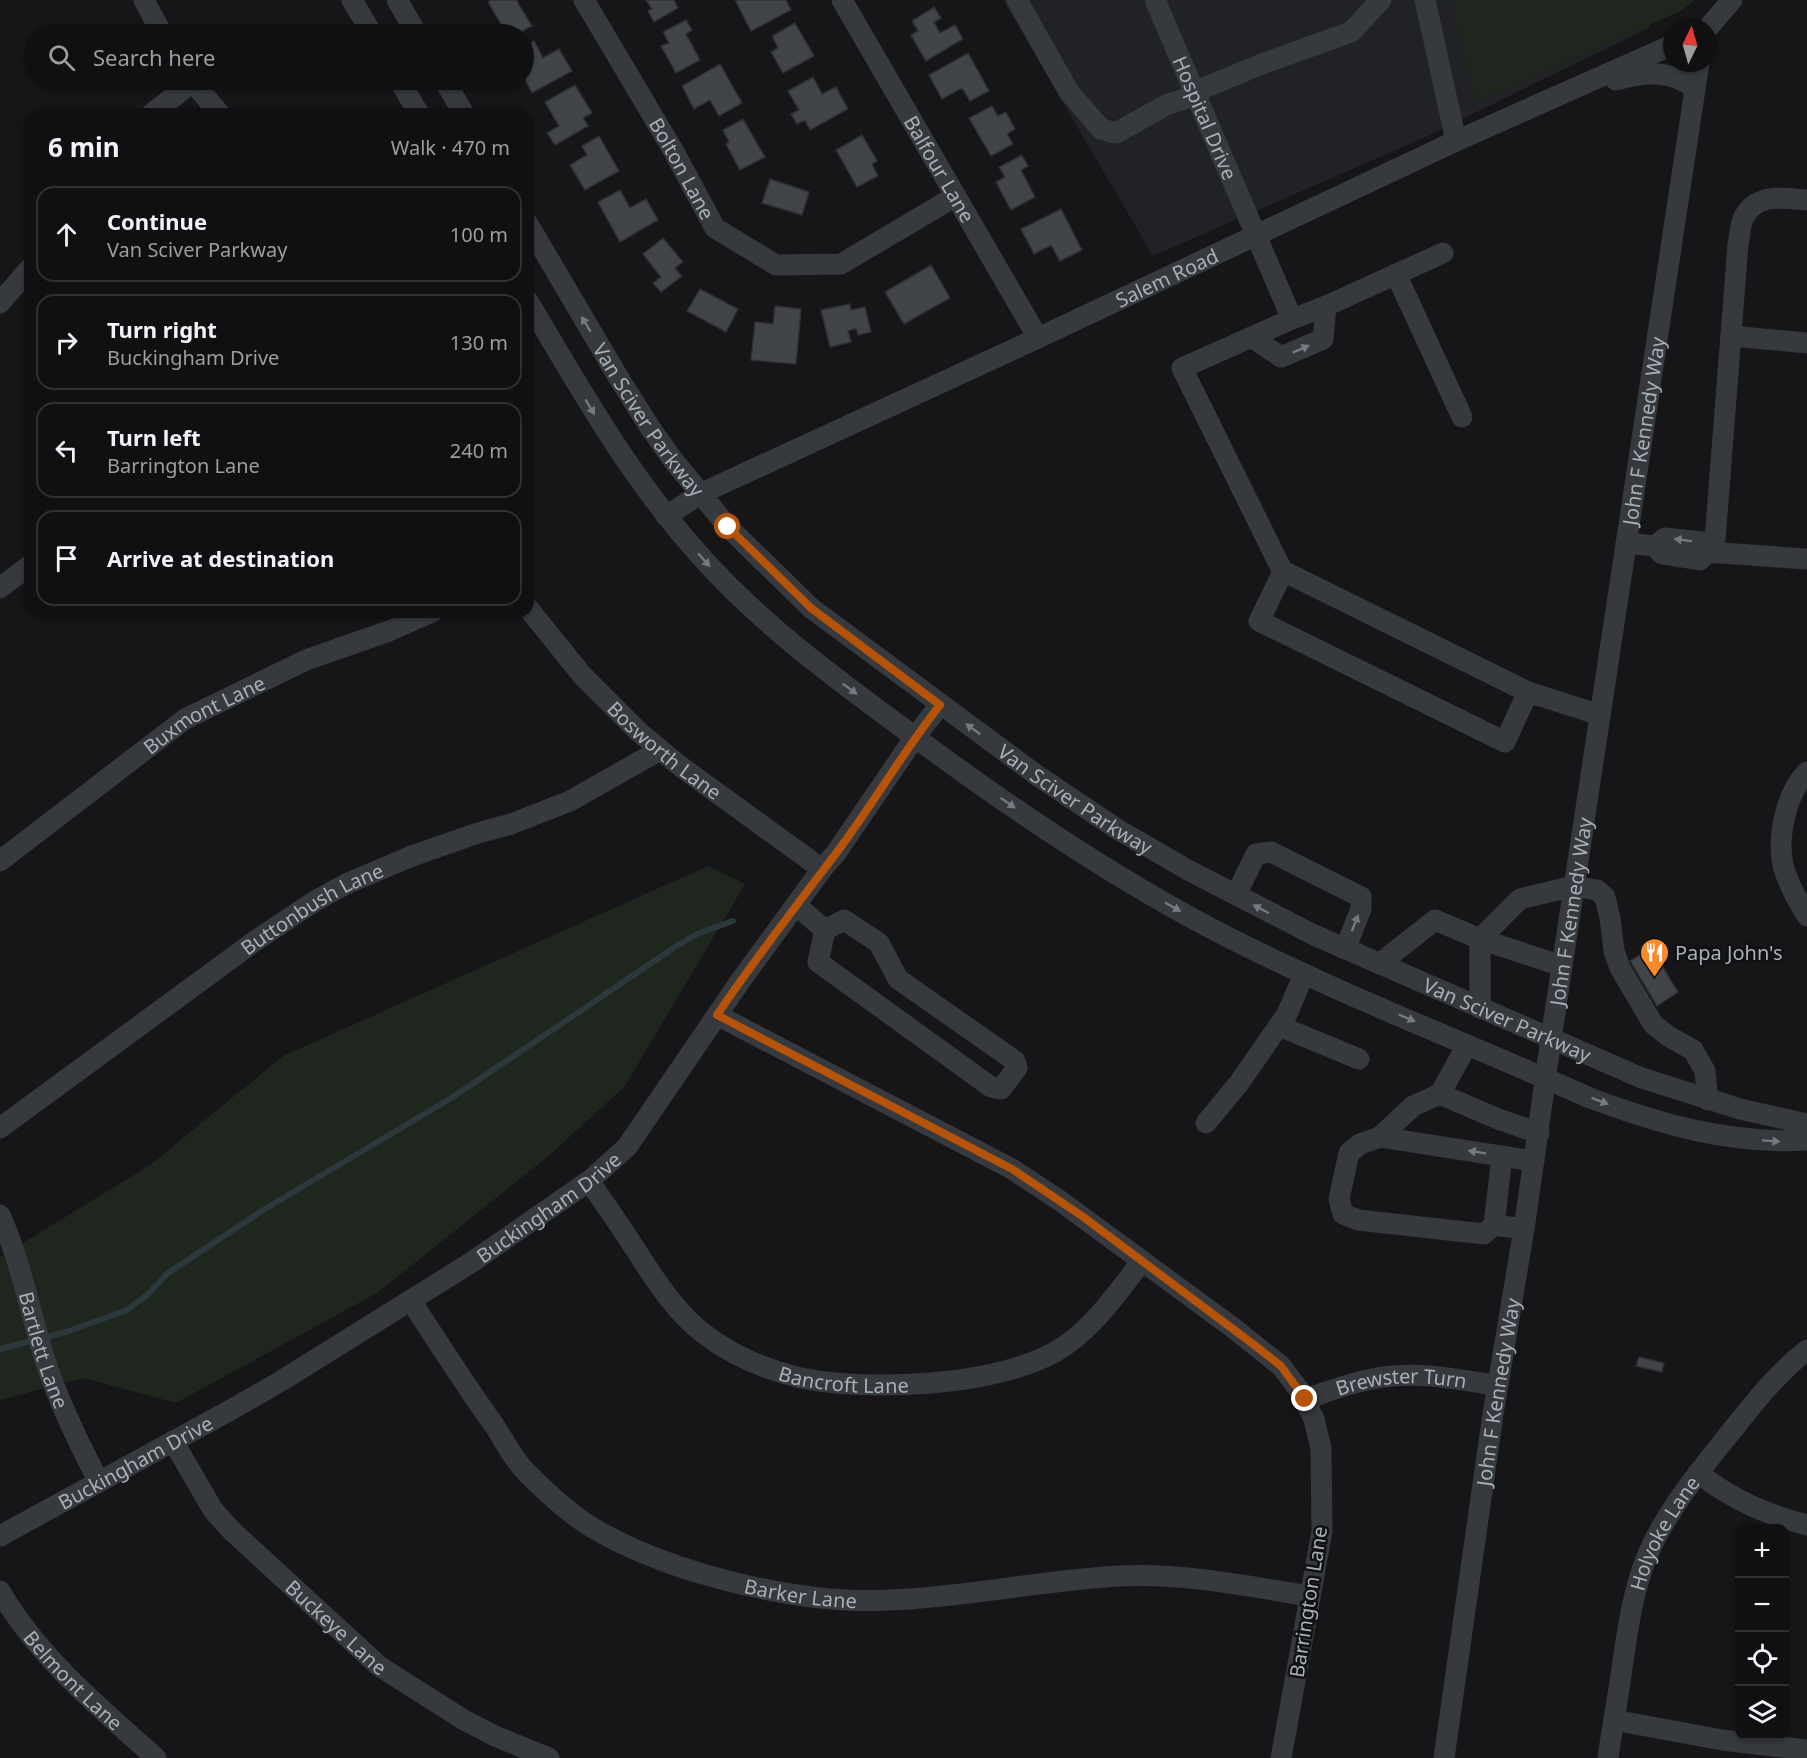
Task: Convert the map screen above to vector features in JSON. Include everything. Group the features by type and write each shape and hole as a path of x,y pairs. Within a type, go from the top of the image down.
{"street":[{"path":"144,0 157,24"},
{"path":"352,0 366,24"},
{"path":"397,0 411,24"},
{"name":"Bolton Lane","path":"585,0 673,150 715,228 776,265 841,264 956,196"},
{"name":"Balfour Lane","path":"843,0 1038,338"},
{"path":"1017,0 1069,92 1101,129 1116,133 1167,105 1262,64 1351,32 1381,0"},
{"name":"Hospital Drive","path":"1155,0 1292,319"},
{"path":"1425,0 1456,141"},
{"path":"1717,19 1732,0"},
{"name":"Salem Road","path":"666,516 702,493 1456,141 1663,49"},
{"name":"John F Kennedy Way","path":"1444,1758 1498,1386 1539,1133 1551,1039 1698,72"},
{"path":"1563,94 1633,75 1667,74 1684,80 1695,89"},
{"path":"158,108 181,90"},
{"path":"200,90 215,108"},
{"path":"405,90 415,108"},
{"path":"450,90 460,108"},
{"path":"1711,552 1738,244 1743,219 1755,204 1773,197 1807,200"},
{"name":"Van Sciver Parkway","path":"534,234 649,426 728,527 811,608 1038,776 1117,829 1236,895 1345,949 1642,1078 1708,1100 1807,1124"},
{"path":"1443,253 1182,368 1283,571 1528,692 1600,716"},
{"path":"1396,274 1462,417"},
{"path":"0,303 24,275"},
{"path":"1251,337 1281,357 1323,339 1326,306"},
{"name":"Van Sciver Parkway","path":"534,311 604,430 634,475 704,560 755,611 816,663 915,737 1060,839 1134,886 1215,930 1304,974 1632,1114 1670,1125 1773,1142 1807,1140"},
{"path":"1731,336 1807,343"},
{"path":"1626,543 1655,546 1665,538 1702,542 1711,552 1807,559"},
{"path":"0,588 24,570"},
{"path":"1283,571 1259,621 1505,742 1528,692"},
{"name":"Bosworth Lane","path":"534,615 582,675 660,750 822,869"},
{"name":"Buxmont Lane","path":"0,861 185,720 306,660 389,632 419,618"},
{"name":"Buckingham Drive","path":"0,1536 236,1407 472,1262 589,1181 627,1147 717,1015 854,828 915,737 940,705"},
{"name":"Buttonbush Lane","path":"0,1128 255,941 315,901 346,884 412,856 511,824 570,801 660,750"},
{"path":"1807,772 1791,795 1785,815 1782,863 1790,887 1807,916"},
{"path":"1236,895 1256,854 1270,852 1361,897 1360,909 1345,949"},
{"path":"1480,1008 1480,939 1520,899 1574,886 1597,890 1605,897 1614,951 1620,968 1653,1024 1668,1036 1693,1050 1705,1071 1708,1100"},
{"path":"796,905 825,930"},
{"path":"844,920 879,943 898,979 1015,1060 1017,1068 1000,1089 991,1087 818,962 825,930 844,920"},
{"path":"1379,964 1436,920 1480,939 1562,966"},
{"path":"1206,1123 1239,1083 1287,1014 1304,974"},
{"name":"Barrington Lane","path":"717,1015 1012,1169 1059,1200 1232,1327 1281,1366 1305,1399 1314,1419 1321,1448 1322,1531 1281,1758"},
{"path":"1279,1026 1359,1059"},
{"path":"1467,1045 1440,1095 1413,1106 1380,1137 1360,1144 1348,1153 1339,1199 1342,1214 1358,1220 1484,1233 1494,1225 1502,1156"},
{"path":"1440,1095 1539,1133"},
{"path":"1380,1137 1534,1161"},
{"name":"Bancroft Lane","path":"589,1181 662,1288 680,1312 702,1332 725,1349 751,1361 799,1377 821,1381 874,1384 916,1383 965,1378 1012,1369 1054,1352 1076,1338 1142,1261"},
{"name":"Bartlett Lane","path":"0,1215 15,1254 55,1388 75,1435 99,1482"},
{"path":"1494,1225 1524,1229"},
{"name":"Barker Lane","path":"411,1301 524,1469 567,1509 591,1527 674,1565 735,1582 796,1594 857,1600 889,1600 988,1592 1088,1579 1132,1576 1214,1580 1309,1596"},
{"name":"Holyoke Lane","path":"1608,1758 1628,1633 1641,1574 1651,1546 1698,1473 1774,1380 1792,1361 1807,1350"},
{"name":"Brewster Turn","path":"1305,1399 1372,1379 1392,1376 1416,1375 1498,1386"},
{"name":"Buckeye Lane","path":"173,1441 213,1510 231,1530 379,1666 464,1720 495,1736 549,1758"},
{"path":"1698,1473 1736,1500 1780,1518 1807,1525"},
{"name":"Belmont Lane","path":"0,1591 24,1628 47,1656 156,1758"},
{"path":"1614,1720 1722,1740 1807,1750"}],"shaded area":[{"path":"1003,0 1644,0 1650,27 1430,135 1153,256"},
{"path":"1452,0 1694,0 1681,11 1476,102"},
{"path":"708,866 745,884 625,1086 551,1154 377,1293 176,1403 84,1378 0,1400 0,1257 150,1165 283,1056"}],"building":[{"path":"516,0 531,24 501,24 488,2"},
{"path":"646,0 674,0 678,8 654,22 648,11 652,9"},
{"path":"735,0 786,0 791,10 751,31"},
{"path":"934,7 941,18 934,22 940,33 955,25 963,39 926,61 911,35 918,31 912,21"},
{"path":"686,20 692,30 686,34 700,60 676,73 661,46 669,43 663,32"},
{"path":"795,23 814,56 783,73 771,52 778,48 772,36"},
{"path":"534,41 543,58 559,49 572,71 532,93 530,90 534,90"},
{"path":"968,53 989,91 970,101 962,88 942,99 929,75"},
{"path":"720,64 742,103 719,116 710,100 694,109 682,86"},
{"path":"813,77 822,94 836,87 848,109 810,130 805,120 797,124 791,114 799,110 788,91"},
{"path":"575,85 592,113 583,118 588,126 555,145 547,133 559,126 545,102"},
{"path":"992,106 998,116 1006,112 1015,129 1007,134 1013,144 991,156 969,118"},
{"path":"743,119 765,157 740,170 726,144 729,142 723,130"},
{"path":"862,135 877,161 872,164 878,176 857,187 836,150"},
{"path":"599,136 619,171 585,190 570,165 587,155 582,146"},
{"path":"1022,155 1028,166 1021,170 1035,197 1011,210 996,182 1005,177 999,167"},
{"path":"770,179 809,192 802,215 762,203"},
{"path":"620,190 630,208 646,199 658,220 620,242 598,202"},
{"path":"1061,209 1082,250 1060,261 1051,245 1034,254 1021,229"},
{"path":"663,238 683,262 675,268 682,276 661,292 653,283 661,277 643,254"},
{"path":"931,265 950,298 904,324 885,292"},
{"path":"700,289 738,309 726,332 687,311"},
{"path":"850,304 851,310 865,307 871,332 858,335 856,328 848,331 851,342 830,347 821,310"},
{"path":"775,306 801,309 796,364 751,360 755,322 773,324"},
{"name":"Papa John's","path":"1651,948 1678,992 1657,1006 1630,961"},
{"path":"1639,1357 1664,1363 1662,1372 1636,1366"}],"waterway":[{"path":"0,1349 69,1331 127,1310 146,1296 168,1273 265,1209 453,1097 675,947 699,933 733,921"}],"place":[{"name":"Papa John's","path":"1654,978"}],"route":[{"path":"728,527 811,608 940,705 915,737 854,828 717,1015 1012,1169 1059,1200 1232,1327 1281,1366 1305,1399"}]}
